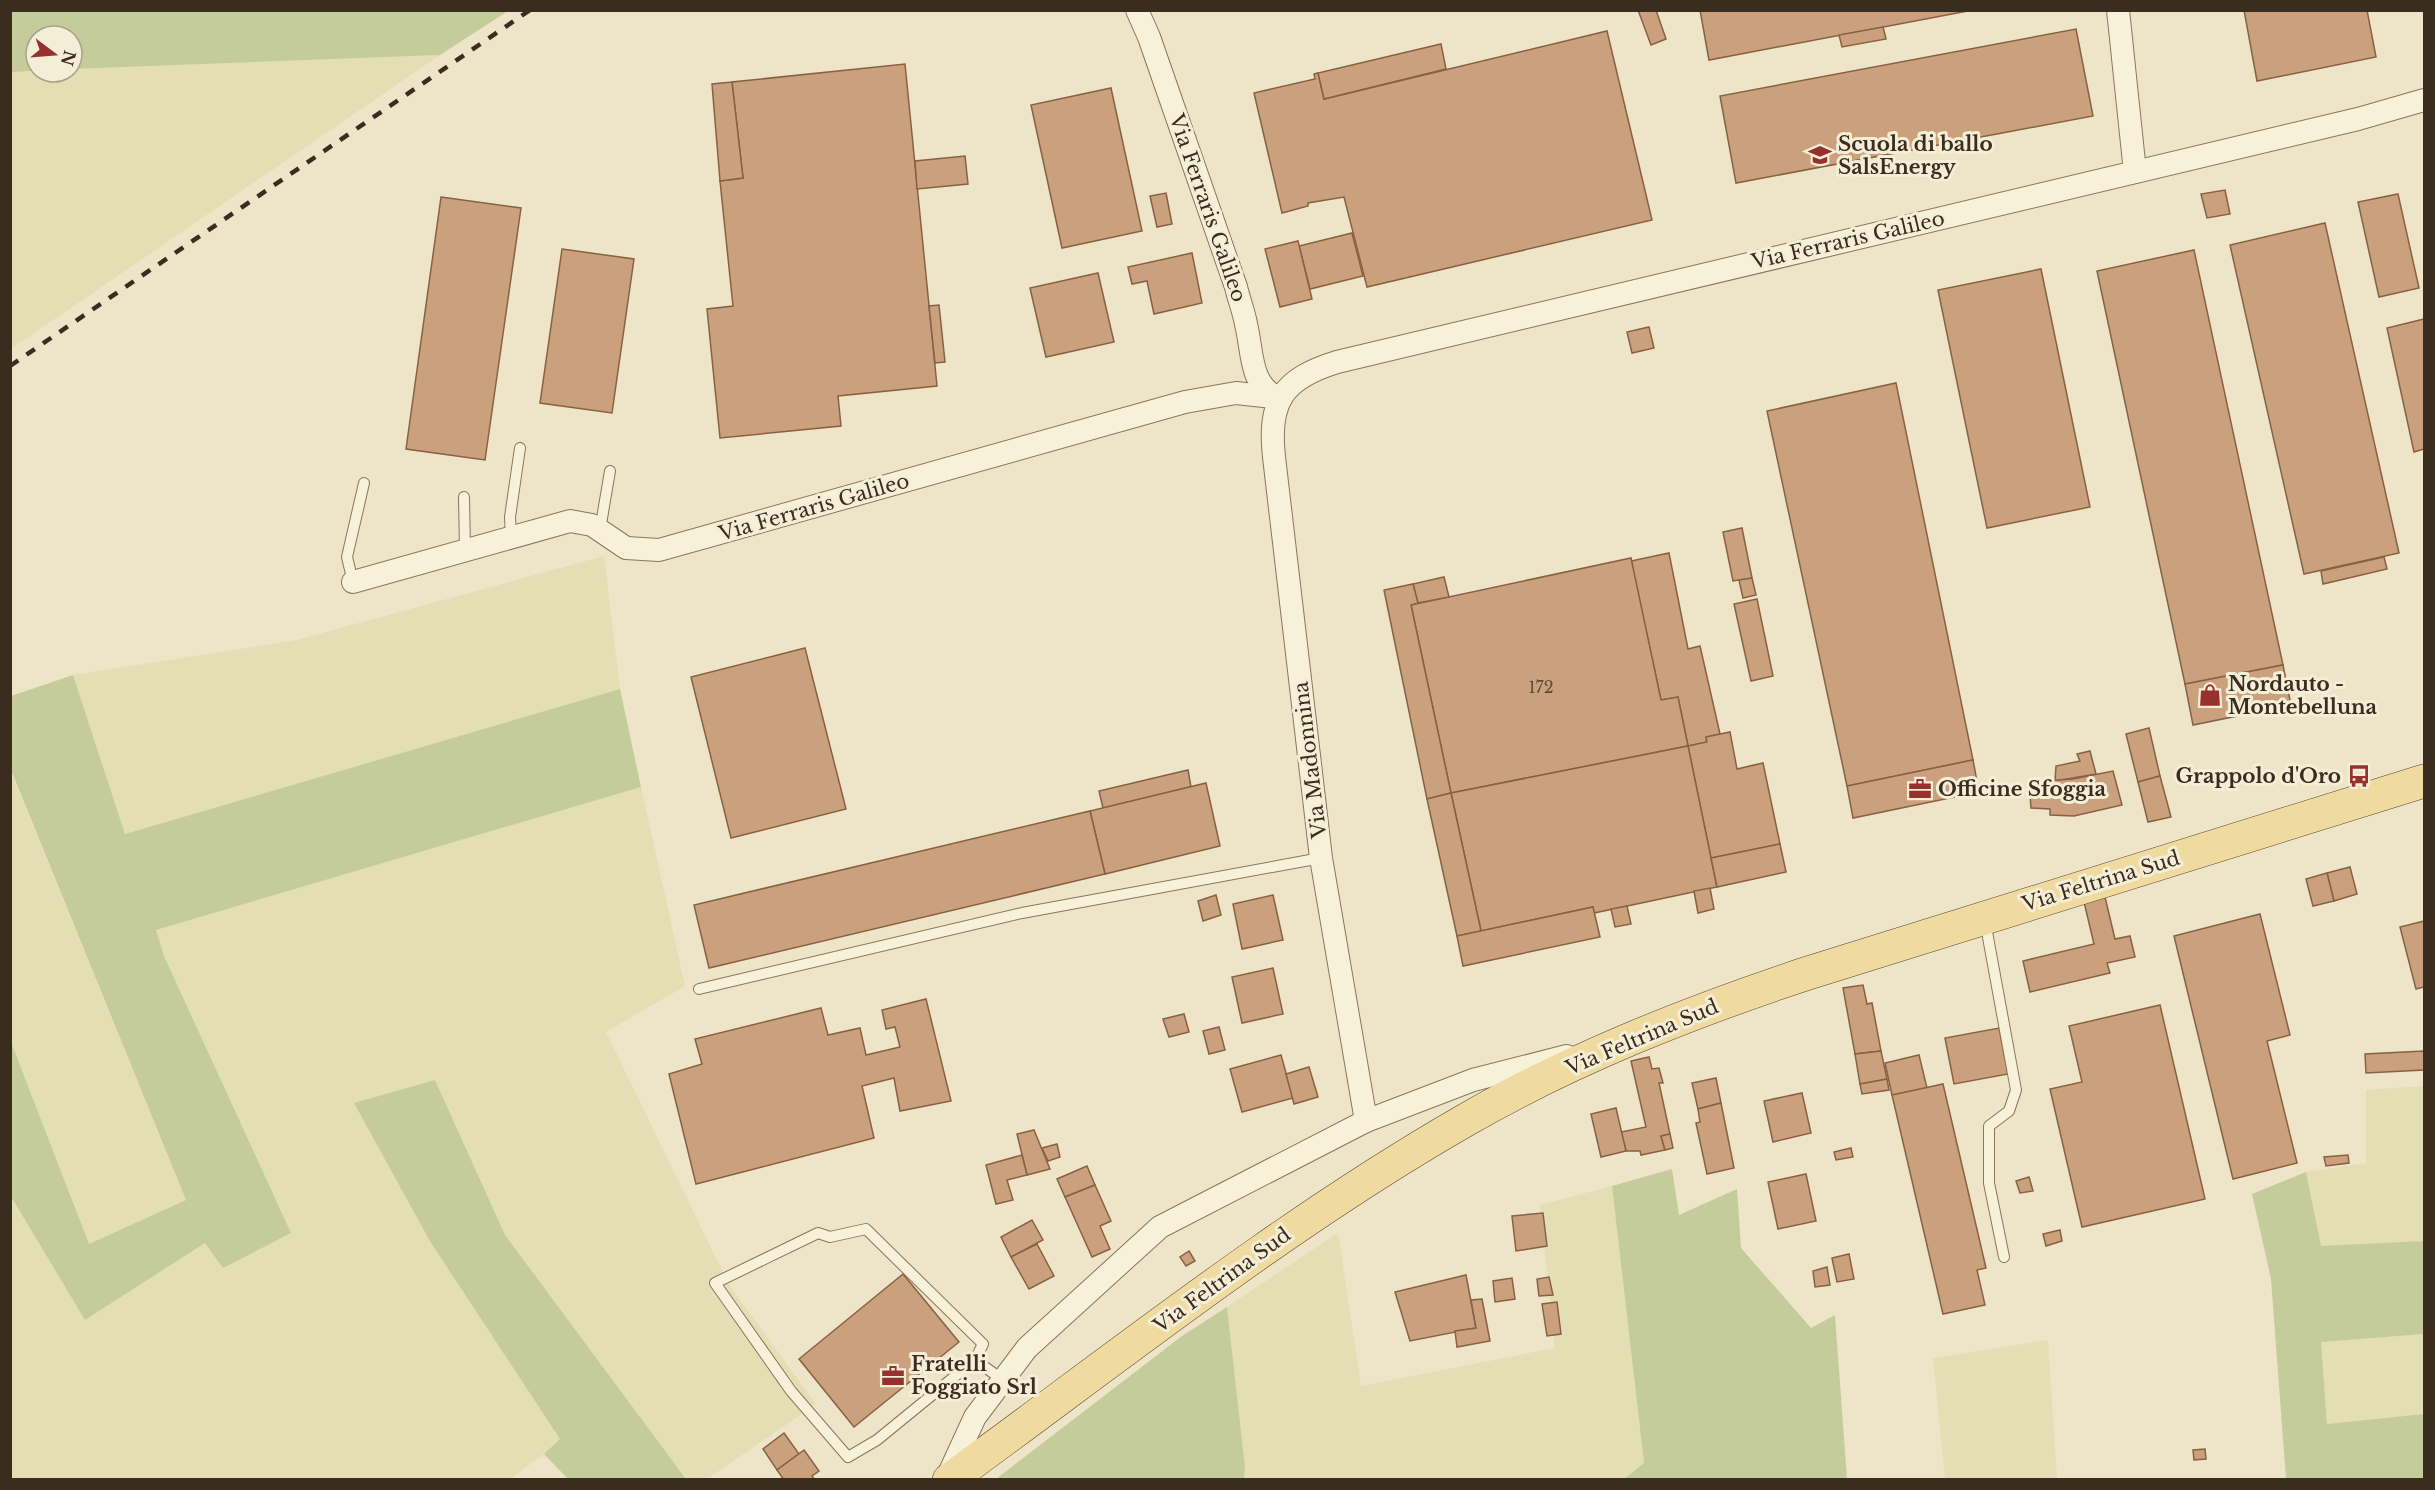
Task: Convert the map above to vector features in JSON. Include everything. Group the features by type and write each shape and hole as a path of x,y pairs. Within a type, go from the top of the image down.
{"main road":[{"name":"Via Feltrina Sud","path":"947,1479 1336,1199 1466,1120 1610,1048 1757,990 2424,781"}],"street":[{"name":"Via Ferraris Galileo","path":"1137,10 1149,37 1236,288 1246,323 1257,379 1263,388 1281,398"},
{"path":"2118,10 2135,172"},
{"name":"Via Ferraris Galileo","path":"353,582 570,521 584,522 626,548 659,550 1185,402 1236,393 1281,398 1306,375 1337,362 2358,119 2424,100"},
{"name":"Via Madonnina","path":"1281,398 1271,422 1272,438 1321,858 1366,1121"},
{"path":"947,1479 975,1417 1027,1348 1160,1227 1366,1121 1505,1070 1610,1048"}],"lane":[{"path":"511,537 510,517 520,448"},
{"path":"600,530 610,471"},
{"path":"353,582 347,557 364,483"},
{"path":"464,497 465,550"},
{"path":"699,988 1022,913 1321,858"},
{"path":"1984,918 2016,1090 2008,1111 1989,1126 1989,1183 2004,1257"},
{"path":"866,1229 983,1344 975,1360 877,1440 848,1457 791,1391 715,1283 818,1233 830,1236 866,1229"},
{"path":"975,1360 1003,1380"}],"shaded area":[{"path":"440,55 11,349 10,72 24,72 24,84 84,84 84,69"},
{"path":"604,556 620,689 125,834 73,675 297,640"},
{"path":"10,770 186,1200 89,1244 11,1042"},
{"path":"641,787 685,986 606,1032 729,1285 816,1404 707,1479 686,1479 505,1235 435,1080 355,1103 431,1243 560,1439 509,1480 11,1479 10,1197 85,1320 206,1242 290,1232 164,956 156,930"},
{"path":"2424,1086 2424,1241 2321,1247 2306,1172 2366,1163 2366,1090"},
{"path":"1612,1186 1644,1463 1624,1480 1244,1479 1245,1467 1227,1307 1338,1233 1361,1386 1555,1348 1540,1205"},
{"path":"2424,1334 2424,1414 2327,1424 2321,1342"},
{"path":"2048,1340 2057,1479 1945,1479 1933,1358"}],"green space":[{"path":"11,10 508,11 440,55 84,69 84,24 24,24 24,71 11,72"},
{"path":"73,675 125,834 620,689 641,787 156,930 164,956 291,1233 223,1268 205,1243 85,1320 11,1197 11,1042 89,1244 186,1200 11,770 11,696"},
{"path":"435,1080 505,1235 686,1479 568,1479 544,1454 560,1439 431,1243 354,1103"},
{"path":"1672,1169 1679,1215 1737,1189 1741,1248 1811,1328 1835,1315 1847,1479 1624,1479 1644,1463 1612,1186"},
{"path":"2306,1172 2321,1246 2424,1241 2424,1334 2321,1342 2327,1424 2424,1414 2424,1479 2286,1479 2271,1279 2252,1194"},
{"path":"1227,1307 1245,1467 1244,1479 996,1479 1182,1336"}],"building":[{"path":"1638,10 1656,10 1666,39 1651,45"},
{"path":"1700,10 1973,10 1709,60"},
{"path":"2244,10 2367,10 2376,57 2257,81"},
{"path":"1883,27 1886,39 1842,47 1839,35"},
{"path":"2076,29 2093,116 1736,183 1720,96"},
{"path":"1607,31 1652,220 1367,287 1344,197 1308,203 1308,206 1282,213 1254,93 1315,79 1314,74 1318,73 1324,99"},
{"path":"1441,44 1446,69 1324,99 1318,73"},
{"path":"905,64 937,386 838,396 841,426 720,438 707,309 733,306 720,181 743,178 732,82"},
{"path":"732,82 743,178 720,181 712,84"},
{"path":"1111,88 1142,231 1062,248 1031,105"},
{"path":"965,156 968,184 917,189 915,161"},
{"path":"2225,190 2230,214 2207,218 2201,194"},
{"path":"1166,193 1172,224 1157,227 1150,196"},
{"path":"2398,194 2419,288 2379,297 2358,202"},
{"path":"441,197 521,208 485,460 406,449"},
{"path":"2325,223 2399,553 2304,574 2230,245"},
{"path":"1352,233 1363,276 1310,289 1299,246"},
{"path":"1298,241 1312,299 1280,307 1265,249"},
{"path":"562,249 634,259 612,413 540,403"},
{"path":"2194,250 2283,665 2185,684 2097,271"},
{"path":"1192,253 1202,303 1154,314 1147,281 1132,284 1128,267"},
{"path":"2041,269 2090,507 1987,528 1938,290"},
{"path":"1098,273 1114,342 1046,357 1030,288"},
{"path":"939,305 945,362 935,363 929,306"},
{"path":"2424,319 2424,449 2414,452 2387,328"},
{"path":"1649,327 1654,348 1632,353 1627,332"},
{"path":"1896,383 1973,760 1847,786 1767,411"},
{"path":"1742,528 1752,578 1733,581 1723,532"},
{"path":"1669,553 1688,649 1700,646 1720,734 1706,737 1707,742 1688,746 1678,697 1661,700 1631,561"},
{"path":"2384,557 2387,569 2323,584 2321,571"},
{"path":"1631,558 1661,700 1678,697 1688,746 1451,793 1411,605"},
{"path":"1444,577 1449,597 1418,603 1413,584"},
{"path":"1752,578 1756,595 1743,598 1739,580"},
{"path":"1413,584 1418,603 1411,605 1451,793 1427,799 1384,590"},
{"path":"1757,599 1773,676 1751,681 1734,604"},
{"path":"805,648 846,809 731,838 691,677"},
{"path":"2283,665 2291,705 2193,725 2185,684"},
{"path":"2149,728 2160,776 2138,782 2126,734"},
{"path":"1730,732 1737,769 1763,763 1780,844 1711,858 1688,746 1707,742 1706,737"},
{"path":"1688,746 1717,887 1594,913 1593,907 1481,931 1451,793"},
{"path":"2090,751 2096,774 2055,781 2056,766 2080,761 2077,754"},
{"path":"1973,760 1979,792 1853,818 1847,786"},
{"path":"1188,770 1191,787 1103,808 1099,791"},
{"path":"2113,771 2122,805 2074,816 2050,815 2050,809 2031,808 2029,782 2073,779"},
{"path":"2160,776 2171,817 2148,822 2138,782"},
{"path":"1206,783 1220,846 1105,874 1090,811"},
{"path":"1451,793 1481,931 1457,936 1427,799"},
{"path":"1090,811 1105,874 709,968 694,905"},
{"path":"1780,844 1786,872 1717,887 1711,858"},
{"path":"2350,867 2357,894 2334,901 2327,873"},
{"path":"2327,873 2334,901 2313,906 2306,879"},
{"path":"1710,888 1714,909 1698,913 1694,891"},
{"path":"1216,895 1221,915 1203,921 1198,901"},
{"path":"1273,895 1283,940 1242,949 1233,904"},
{"path":"2105,897 2115,939 2130,936 2135,957 2107,963 2110,973 2030,992 2023,961 2094,944 2084,902"},
{"path":"1627,906 1631,924 1615,927 1611,909"},
{"path":"1593,907 1600,937 1463,966 1457,936"},
{"path":"2260,914 2290,1035 2267,1041 2297,1163 2233,1179 2174,936"},
{"path":"2424,921 2424,987 2416,989 2400,927"},
{"path":"1273,968 1283,1014 1242,1023 1232,977"},
{"path":"1863,985 1867,1004 1872,1003 1881,1051 1855,1054 1843,988"},
{"path":"926,999 951,1101 900,1111 894,1078 862,1086 874,1138 696,1184 669,1074 702,1064 695,1039 821,1008 828,1035 860,1028 866,1055 900,1047 895,1027 886,1029 882,1010"},
{"path":"2160,1005 2205,1199 2082,1227 2050,1089 2082,1082 2069,1026"},
{"path":"1184,1014 1189,1032 1169,1037 1163,1019"},
{"path":"1219,1027 1225,1050 1209,1054 1203,1031"},
{"path":"1999,1028 2008,1074 1954,1084 1945,1038"},
{"path":"1881,1051 1887,1079 1860,1084 1855,1054"},
{"path":"2424,1051 2424,1070 2366,1073 2365,1054"},
{"path":"1281,1055 1293,1098 1242,1112 1230,1069"},
{"path":"1919,1055 1927,1088 1892,1095 1885,1063"},
{"path":"1649,1057 1652,1069 1659,1068 1663,1083 1659,1083 1670,1134 1661,1136 1665,1150 1641,1155 1640,1151 1626,1151 1621,1132 1646,1127 1631,1061"},
{"path":"1309,1067 1318,1097 1294,1104 1286,1074"},
{"path":"1716,1078 1721,1103 1698,1109 1692,1083"},
{"path":"1887,1079 1889,1090 1862,1094 1860,1084"},
{"path":"1943,1084 1986,1268 1977,1270 1985,1305 1943,1314 1892,1095"},
{"path":"1802,1093 1811,1133 1773,1142 1764,1101"},
{"path":"1721,1103 1734,1168 1707,1174 1696,1123 1700,1122 1698,1109"},
{"path":"1616,1108 1626,1151 1601,1157 1591,1114"},
{"path":"1034,1130 1050,1169 1027,1175 1017,1134"},
{"path":"1670,1134 1673,1148 1665,1150 1661,1136"},
{"path":"1057,1144 1060,1157 1048,1161 1042,1148"},
{"path":"1851,1148 1853,1157 1836,1160 1834,1152"},
{"path":"1022,1155 1027,1175 1007,1180 1013,1200 996,1204 986,1165"},
{"path":"2348,1155 2349,1163 2326,1166 2324,1157"},
{"path":"1087,1166 1095,1185 1065,1197 1057,1179"},
{"path":"1806,1174 1816,1221 1778,1229 1768,1182"},
{"path":"2029,1177 2033,1191 2020,1193 2016,1181"},
{"path":"1095,1185 1111,1221 1100,1226 1110,1249 1092,1257 1065,1197"},
{"path":"1543,1213 1547,1246 1516,1251 1512,1216"},
{"path":"1032,1220 1043,1240 1011,1257 1001,1237"},
{"path":"2060,1230 2062,1241 2046,1246 2043,1234"},
{"path":"1037,1244 1054,1276 1029,1289 1011,1257"},
{"path":"1189,1251 1195,1261 1186,1266 1180,1257"},
{"path":"1849,1254 1854,1279 1837,1282 1832,1258"},
{"path":"1827,1267 1830,1285 1815,1287 1813,1271"},
{"path":"903,1274 959,1342 854,1427 799,1359"},
{"path":"1466,1275 1476,1328 1410,1341 1395,1292"},
{"path":"1549,1277 1553,1295 1539,1296 1537,1279"},
{"path":"1512,1278 1515,1299 1495,1302 1493,1281"},
{"path":"1482,1299 1490,1341 1457,1347 1455,1331 1476,1328 1471,1300"},
{"path":"1557,1302 1561,1334 1547,1336 1542,1304"},
{"path":"784,1433 799,1454 777,1470 763,1449"},
{"path":"2205,1449 2206,1459 2194,1460 2193,1450"},
{"path":"804,1450 819,1471 812,1476 815,1480 784,1480 777,1470"}],"railway":[{"path":"10,366 530,10"}],"place":[{"name":"Scuola di ballo SalsEnergy","path":"1820,155"},
{"name":"Nordauto - Montebelluna","path":"2210,695"},
{"name":"Grappolo d'Oro","path":"2359,776"},
{"name":"Officine Sfoggia","path":"1920,789"},
{"name":"Fratelli Foggiato Srl","path":"893,1376"}]}
